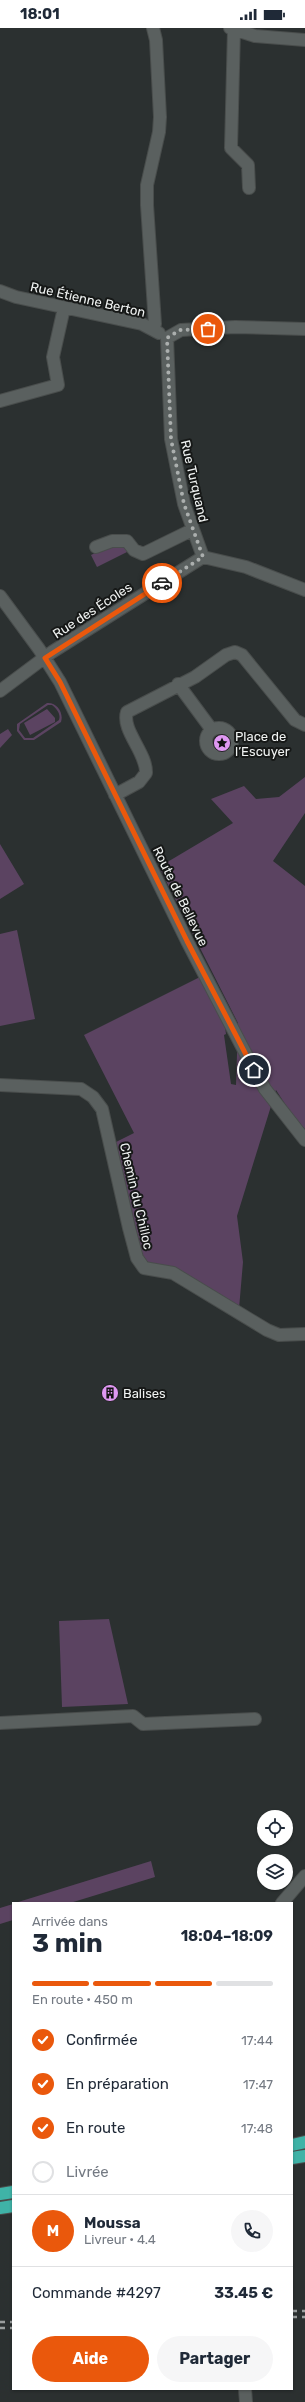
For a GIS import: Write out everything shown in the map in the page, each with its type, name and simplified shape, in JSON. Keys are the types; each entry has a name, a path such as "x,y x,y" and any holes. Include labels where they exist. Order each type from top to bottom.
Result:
{"highway":[{"path":"293,2145 305,2142"},
{"path":"293,2158 305,2156"},
{"path":"0,2194 12,2192"},
{"path":"0,2208 12,2206"}],"street":[{"path":"153,28 156,40 160,117 159,132 147,185 155,324 153,329"},
{"path":"249,188 248,165 231,148 232,29 255,36 305,40"},
{"name":"Rue Étienne Berton","path":"0,291 64,308 142,324 167,338"},
{"path":"0,401 58,386 53,357 64,308"},
{"path":"167,338 180,330 235,327 305,329"},
{"name":"Rue Turquand","path":"167,338 171,439 180,489 192,530 203,557"},
{"path":"96,547 112,541 126,541 134,550 143,554 192,530"},
{"path":"203,557 246,567 305,590"},
{"name":"Rue des Écoles","path":"0,691 45,658 203,557"},
{"name":"Route de Bellevue","path":"0,596 45,658 60,682 115,795 249,1060 265,1089 305,1140"},
{"path":"115,795 139,782 146,773 144,761 126,721 127,712 207,670 226,655 235,652 242,655 295,720 305,725"},
{"path":"178,684 212,730"},
{"name":"Chemin du Chilloc","path":"0,1085 81,1089 94,1097 102,1109 129,1228 137,1258 144,1268 173,1273 267,1330 279,1335 305,1334"},
{"path":"0,1723 133,1716 143,1724 255,1719"},
{"path":"283,1902 305,1876"}],"shaded area":[{"path":"125,545 127,552 97,567 91,555 107,547"},
{"path":"47,703 54,704 61,712 61,722 34,740 24,740 17,731 17,724","holes":["48,705 52,705 58,712 59,720 33,738 25,738 19,730 20,724"]},
{"path":"47,709 55,718 55,722 30,735 24,723"},
{"path":"8,729 12,735 0,748 0,734"},
{"path":"305,777 305,813 273,861 305,886 305,1129 296,1121 276,1090 237,1216 243,1262 239,1309 181,1271 154,1269 139,1252 114,1143 134,1133 84,1035 200,977 225,1027 226,1034 224,1035 231,1084 236,1085 238,1023 159,867 233,823 211,799 244,786 256,799 279,797"},
{"path":"0,844 24,884 0,899"},
{"path":"17,930 35,1019 0,1026 0,934"},
{"path":"109,1619 128,1704 62,1707 59,1621"},
{"path":"151,1861 155,1877 73,1902 18,1902"},
{"path":"12,1904 12,1920 0,1924 0,1908"}],"railway":[{"path":"293,2311 305,2311"},
{"path":"293,2317 305,2317"},
{"path":"0,2322 12,2322"},
{"path":"0,2328 12,2328"}],"way so far":[{"path":"162,583 203,557 195,539 175,468 171,439 167,338 180,330 208,329"}],"place":[{"name":"Place de l’Escuyer","path":"222,743"},
{"name":"Balises","path":"110,1393"}],"route":[{"path":"162,583 52,652 45,658 60,682 187,941 254,1070"}]}
